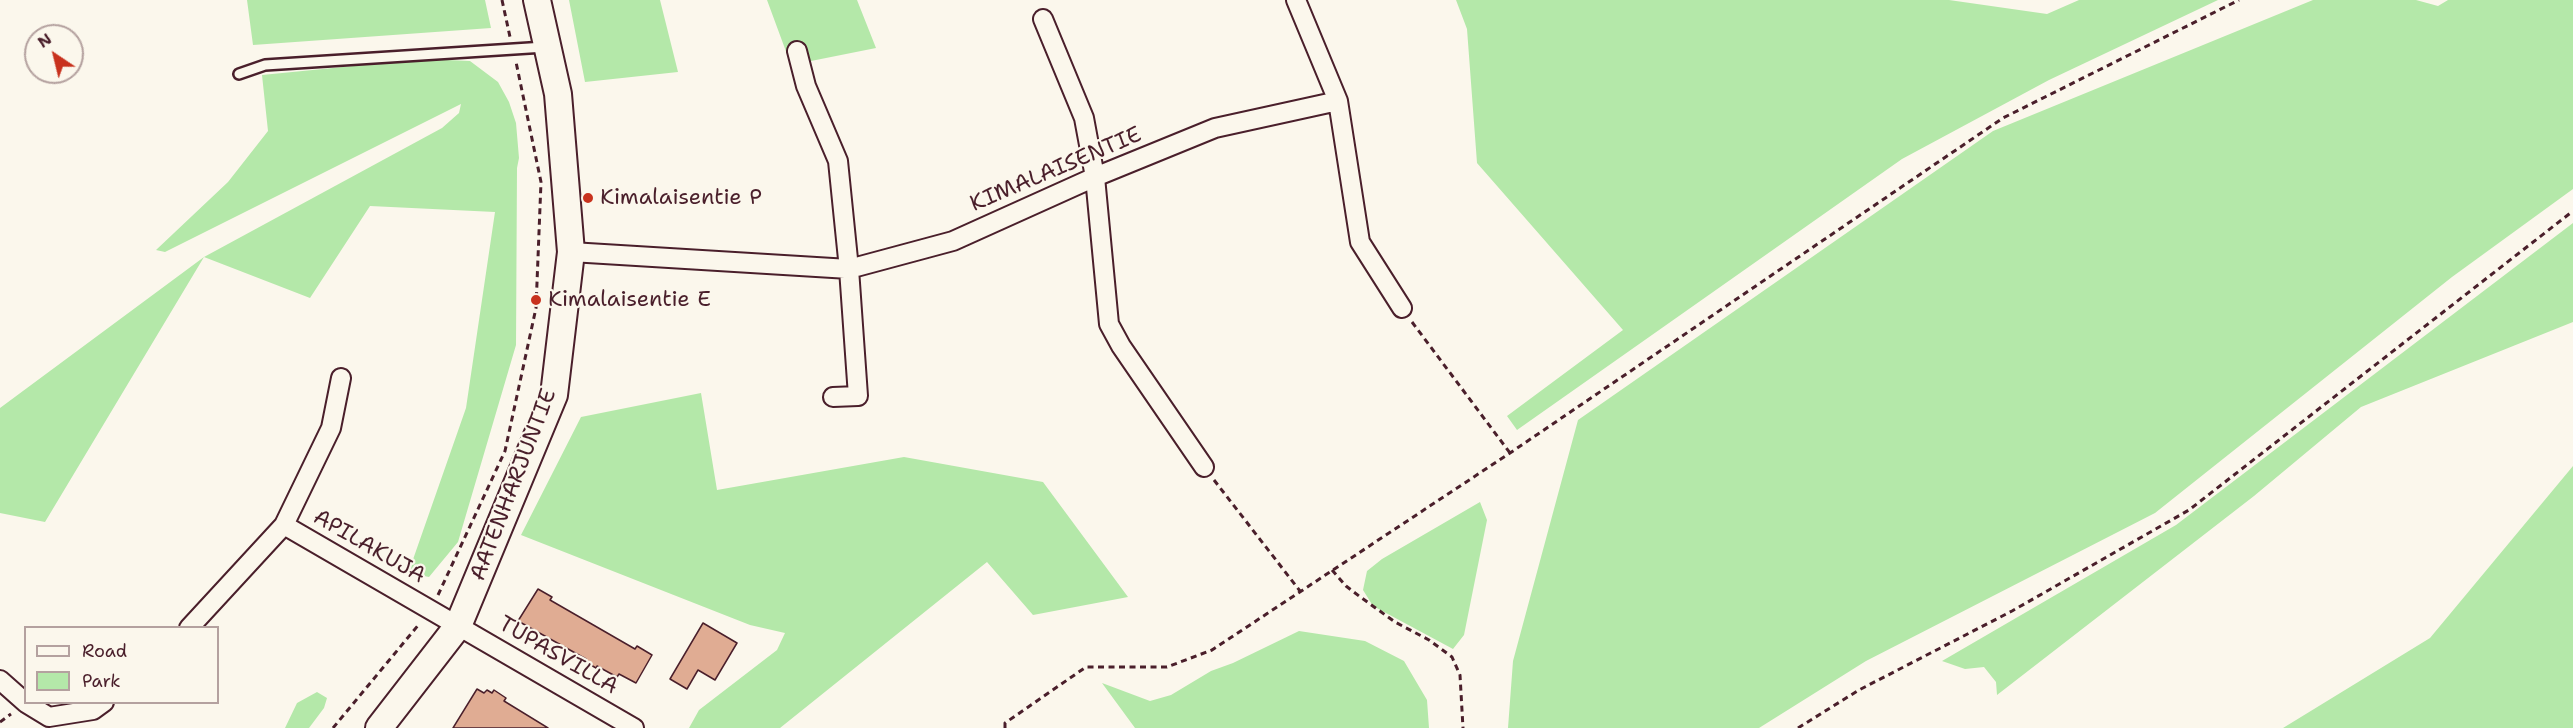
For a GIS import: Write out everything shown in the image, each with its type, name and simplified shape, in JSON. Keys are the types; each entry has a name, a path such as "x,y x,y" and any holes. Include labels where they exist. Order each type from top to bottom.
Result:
{"street":[{"name":"AATENHARJUNTIE","path":"379,728 458,626 554,395 571,252 558,94 537,0"},
{"path":"1296,0 1338,101 1360,242 1402,308"},
{"path":"1042,19 1084,118 1095,177 1109,324 1121,346 1204,467"},
{"path":"797,51 806,86 838,161 849,269 858,396 833,397"},
{"name":"KIMALAISENTIE","path":"571,252 849,269 953,241 1095,177 1215,128 1338,101"},
{"path":"284,525 331,429 341,378"},
{"name":"APILAKUJA","path":"190,626 284,525 458,626"},
{"name":"TUPASVILLA","path":"458,626 634,728"},
{"path":"0,680 24,701"},
{"path":"28,704 49,717 93,710 101,704"}],"lane":[{"path":"239,74 265,65 547,47"}],"path":[{"path":"333,728 431,610 505,451 536,308 541,182 502,0"},
{"path":"1005,728 1005,723 1086,667 1167,667 1212,650 1510,453 2003,118 2240,0"},
{"path":"1798,728 1859,690 2012,611 2188,510 2573,211"},
{"path":"1402,308 1510,453"},
{"path":"1204,467 1300,591"},
{"path":"1332,570 1346,586 1395,622 1429,640 1452,657 1460,675 1463,728"}],"green space":[{"path":"247,0 485,0 491,28 253,45"},
{"path":"569,0 660,0 678,72 585,82"},
{"path":"767,0 857,0 876,48 791,65"},
{"path":"1456,0 1949,0 2047,14 2079,0 2218,0 2049,80 1902,159 1517,430 1507,416 1623,330 1477,163 1467,29"},
{"path":"2313,0 2416,0 2438,6 2448,0 2573,0 2573,189 2452,277 2155,513 1866,661 1759,728 1508,728 1513,661 1578,420 1993,131"},
{"path":"424,59 470,61 498,82 509,102 516,123 519,158 517,168 516,345 458,542 429,577 419,575 410,568 466,408 495,212 370,206 310,298 204,257 442,128 459,113 461,104 165,252 156,250 228,182 268,131 262,75"},
{"path":"2573,223 2573,322 2361,407 2254,496 1997,695 1996,682 1984,667 1965,669 1942,661 2176,525"},
{"path":"204,257 45,522 0,513 0,408"},
{"path":"701,393 717,490 904,457 1043,482 1128,597 1033,615 987,562 780,728 689,728 699,710 777,650 785,633 750,625 521,535 581,417"},
{"path":"2573,466 2573,728 2283,728 2430,638"},
{"path":"1480,502 1487,520 1464,635 1453,649 1373,606 1363,590 1367,571 1382,559"},
{"path":"1299,631 1365,641 1404,661 1427,700 1429,728 1135,728 1102,683 1150,701 1171,695 1211,671 1233,663"},
{"path":"317,692 327,698 324,708 309,728 285,728 297,703"}],"building":[{"path":"538,589 552,597 550,600 635,649 637,646 652,655 636,683 619,674 617,677 597,666 596,668 584,661 586,659 518,621"},
{"path":"703,623 737,643 715,680 698,670 687,689 670,679"},
{"path":"477,689 484,693 487,690 492,693 494,690 506,698 504,701 548,728 453,728"}],"place":[{"name":"Kimalaisentie P","path":"588,198"},
{"name":"Kimalaisentie E","path":"536,300"}]}
